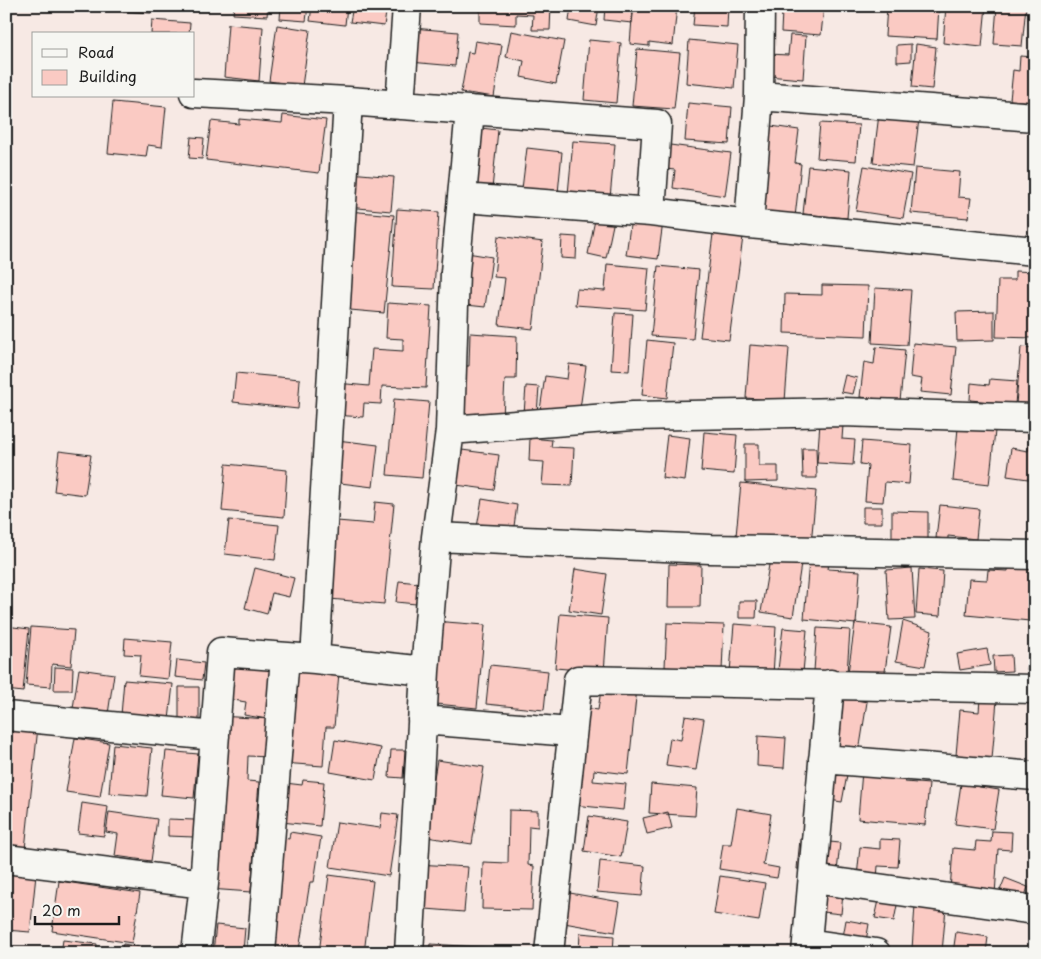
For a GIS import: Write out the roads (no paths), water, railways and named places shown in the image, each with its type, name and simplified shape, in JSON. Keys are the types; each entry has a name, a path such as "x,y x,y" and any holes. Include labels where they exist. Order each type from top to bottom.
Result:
{"street":[{"path":"400,105 407,6"},
{"path":"749,224 758,96 760,6"},
{"path":"195,93 348,101 657,124 652,212"},
{"path":"758,96 1035,117"},
{"path":"315,658 348,101"},
{"path":"409,953 425,671 436,537 450,430 455,272 470,110"},
{"path":"463,198 652,212 749,224 1035,251"},
{"path":"450,430 634,416 842,412 1035,418"},
{"path":"436,537 710,549 1035,555"},
{"path":"196,953 204,884 221,652 315,658 425,671"},
{"path":"261,953 285,657"},
{"path":"550,953 571,732 578,680 1035,689"},
{"path":"830,684 807,948 876,953"},
{"path":"6,716 215,736"},
{"path":"422,720 571,732"},
{"path":"823,758 1035,776"},
{"path":"6,859 204,884"},
{"path":"813,879 1035,910"}]}
